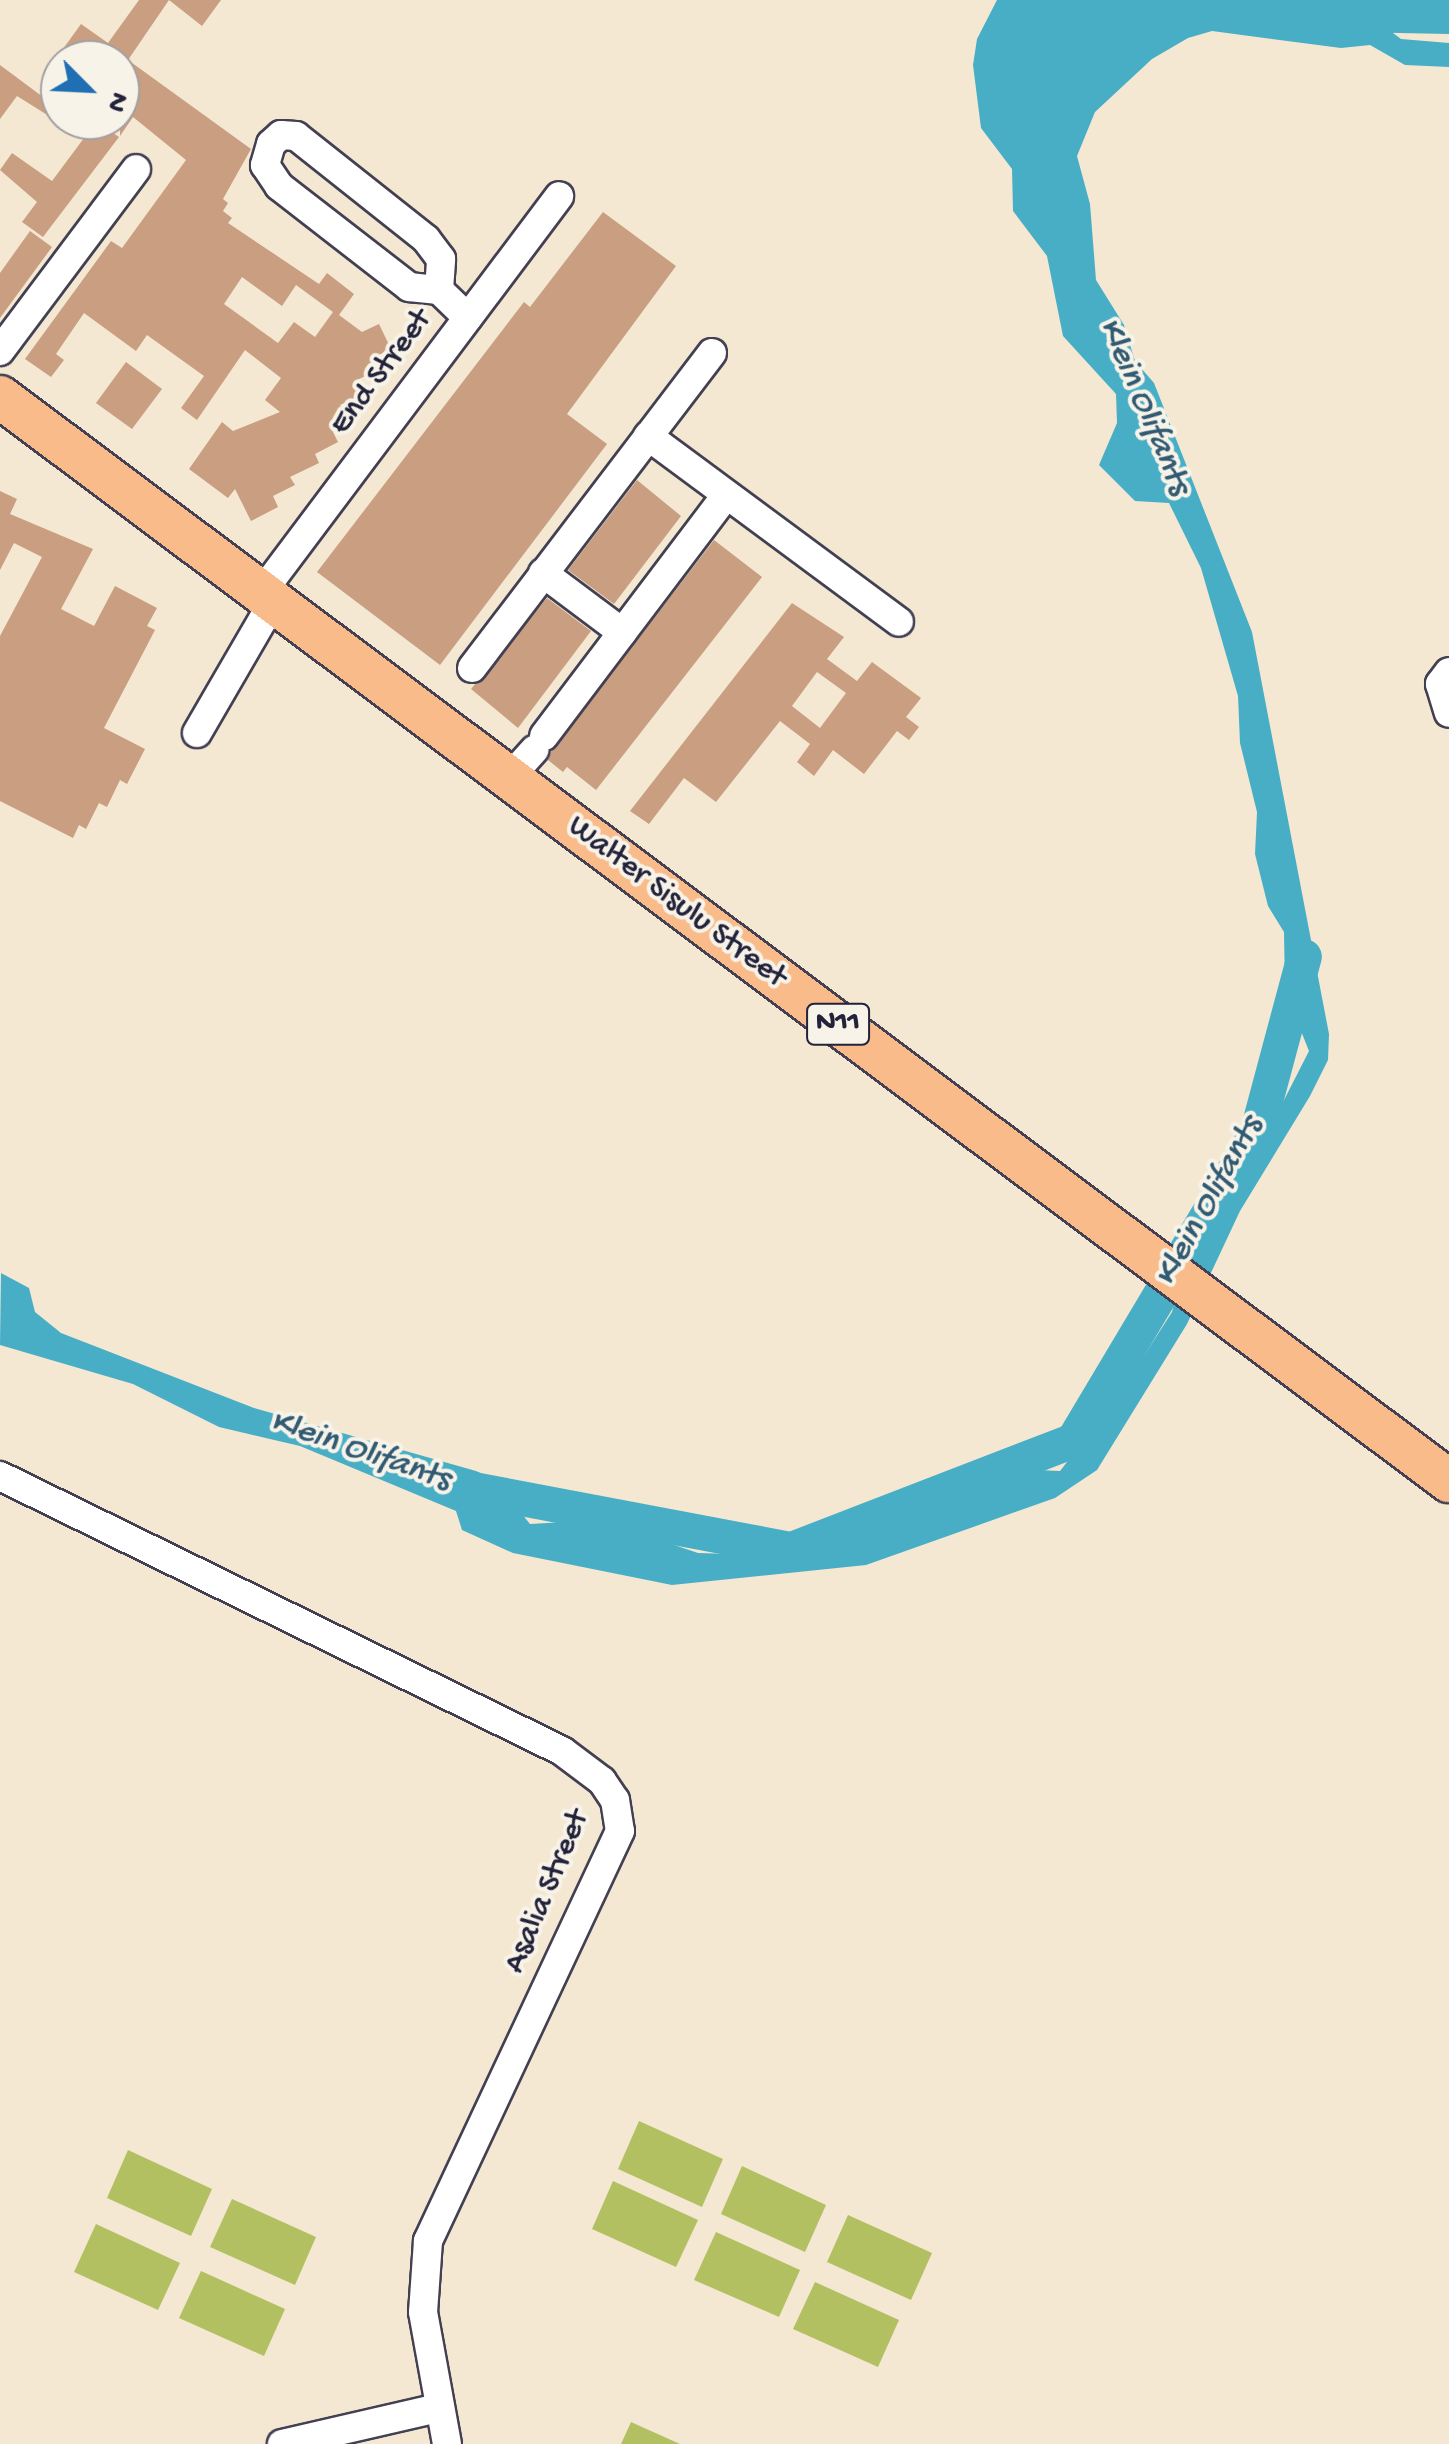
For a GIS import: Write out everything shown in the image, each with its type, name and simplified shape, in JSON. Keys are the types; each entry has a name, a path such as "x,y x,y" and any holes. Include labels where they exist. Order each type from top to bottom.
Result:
{"highway":[{"name":"Walter Sisulu Street","path":"0,396 268,596 529,755 1167,1270 1449,1481"}],"street":[{"path":"439,290 442,258 426,239 296,136 281,135 271,144 264,164 280,186 409,287 439,290 468,318"},
{"path":"0,351 136,169"},
{"name":"End Street","path":"197,733 268,596 559,196"},
{"path":"472,668 712,353"},
{"path":"648,436 898,622"},
{"path":"529,755 726,495"},
{"path":"542,573 622,632"},
{"path":"1449,672 1440,684 1449,714"},
{"name":"Asalia Street","path":"0,1476 562,1751 602,1781 615,1800 620,1831 428,2241 420,2274 438,2408 447,2444"},
{"path":"282,2444 438,2408"}],"green space":[{"path":"639,2121 723,2159 702,2207 618,2169"},
{"path":"128,2150 212,2189 191,2236 107,2198"},
{"path":"742,2166 826,2205 805,2252 721,2214"},
{"path":"613,2181 698,2220 676,2267 592,2229"},
{"path":"232,2199 316,2237 295,2285 210,2247"},
{"path":"848,2215 932,2253 911,2300 827,2262"},
{"path":"96,2224 180,2263 158,2310 74,2272"},
{"path":"716,2232 800,2270 779,2317 694,2280"},
{"path":"201,2271 285,2309 264,2356 179,2318"},
{"path":"815,2282 899,2320 878,2367 793,2329"},
{"path":"631,2422 680,2444 621,2444"}],"water":[{"path":"997,0 1417,0 1396,12 1393,33 1401,39 1449,43 1449,67 1405,65 1370,45 1341,48 1212,31 1188,38 1152,59 1095,112 1077,156 1090,204 1096,280 1124,325 1135,361 1154,383 1252,632 1329,1034 1328,1060 1310,1096 1240,1211 1187,1324 1097,1470 1055,1498 866,1565 672,1585 513,1553 462,1530 456,1511 300,1446 219,1427 133,1384 0,1345 1,1273 29,1288 35,1312 61,1333 254,1408 476,1471 494,1479 530,1524 600,1520 698,1553 731,1554 775,1537 845,1540 1037,1470 1060,1471 1117,1398 1172,1312 1183,1270 1261,1145 1309,1051 1285,991 1284,932 1268,906 1255,854 1257,812 1240,743 1238,696 1201,568 1169,503 1135,501 1099,465 1117,423 1116,394 1063,336 1047,256 1013,211 1012,169 981,128 973,65 977,39"}],"building":[{"path":"139,0 169,0 140,42 110,40"},
{"path":"169,0 221,0 202,26"},
{"path":"81,24 104,40 69,40"},
{"path":"0,65 40,95 40,110 17,96 0,119"},
{"path":"140,69 251,149 223,199 228,203 223,211 232,218 228,223 319,284 327,273 354,294 339,315 362,332 379,324 391,349 370,359 376,371 357,380 364,394 340,405 348,420 331,428 338,442 315,454 319,463 290,477 295,485 273,496 278,507 251,521 235,489 228,498 189,469 222,422 233,431 280,412 265,400 281,378 245,350 197,420 181,408 204,376 147,335 136,351 84,313 56,354 64,360 51,377 25,359 111,241 122,248 186,160 140,123","holes":["242,277 282,306 296,285 333,312 315,337 294,322 278,343 224,304"]},
{"path":"83,140 117,140 43,237 22,222 37,202 0,170 12,153 52,181"},
{"path":"603,212 676,266 567,414 607,444 440,665 317,572 524,302 530,307"},
{"path":"30,231 52,247 0,318 0,273"},
{"path":"126,362 162,389 132,429 96,403"},
{"path":"637,480 681,516 614,604 568,570"},
{"path":"0,491 17,499 10,514 93,549 61,609 94,626 115,586 157,608 147,626 155,630 104,728 145,749 127,784 120,780 107,807 99,803 86,829 79,825 73,838 0,801 0,636 42,557 14,543 0,570"},
{"path":"714,540 762,577 596,790 567,767 563,772 548,760 551,752"},
{"path":"547,598 591,631 518,728 471,689"},
{"path":"792,603 844,637 827,659 857,681 872,662 921,698 906,717 919,727 909,740 897,731 864,774 833,750 814,776 797,762 810,744 780,721 716,802 684,778 649,824 630,811","holes":["817,672 846,693 820,728 792,706"]}],"waterway":[{"name":"Klein Olifants","path":"1349,14 1449,16"},
{"name":"Klein Olifants","path":"457,1486 791,1549 1073,1440 1257,1131 1304,956"}]}
